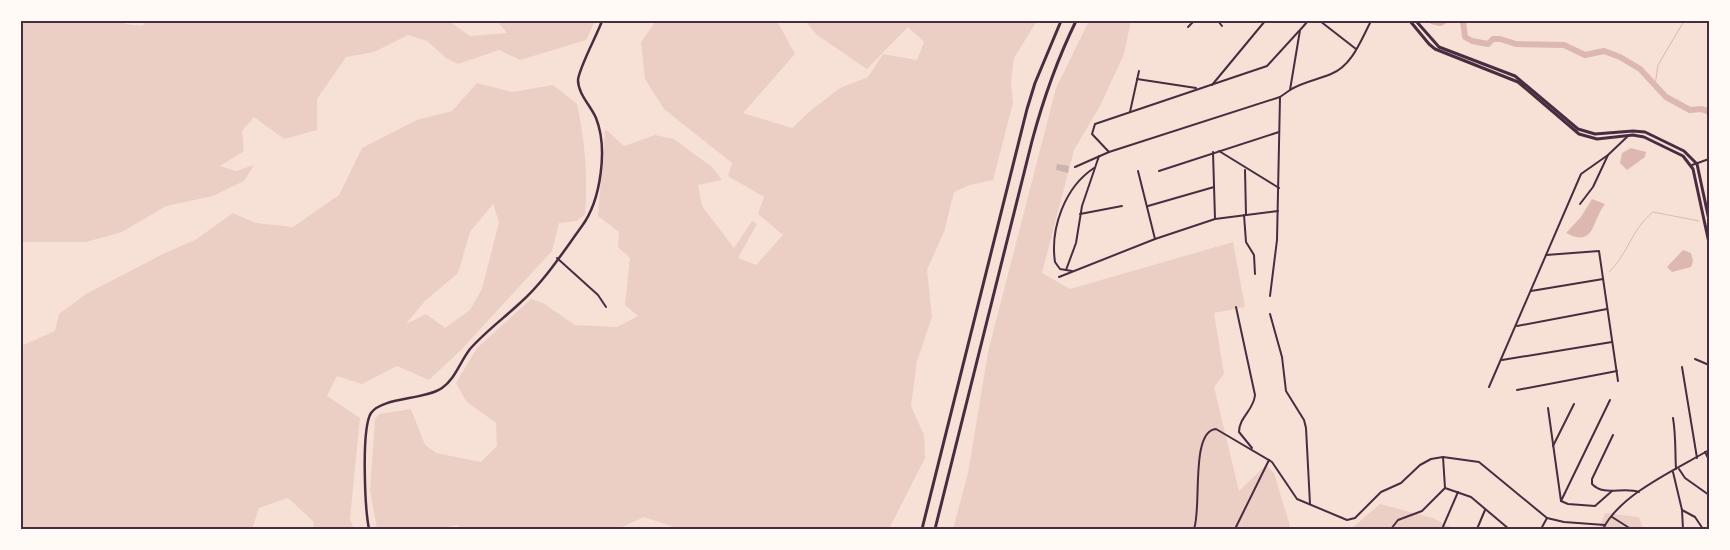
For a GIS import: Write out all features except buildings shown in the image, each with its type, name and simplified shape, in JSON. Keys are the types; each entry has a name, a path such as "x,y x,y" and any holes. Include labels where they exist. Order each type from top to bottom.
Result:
{"main road":[{"path":"922,529 1025,117 1035,83 1061,21"},
{"path":"935,529 1034,132 1059,57 1076,21"},
{"path":"1410,21 1435,49 1518,82 1579,134 1597,139 1628,136 1644,137 1683,156 1692,166 1709,243"},
{"path":"1416,21 1439,46 1515,76 1578,129 1595,134 1633,131 1646,132 1684,151 1697,164 1709,220"}],"street":[{"path":"369,529 365,471 366,431 372,412 383,405 434,393 445,386 469,351 524,299 586,221 598,193 601,152 600,133 596,119 582,93 578,80 602,21"},
{"path":"1188,27 1194,21"},
{"path":"1218,21 1222,26"},
{"path":"1212,85 1265,21"},
{"path":"1109,152 1092,134 1092,127 1100,121 1271,64 1308,21"},
{"path":"1320,21 1356,49"},
{"path":"1075,168 1109,152 1280,97 1300,84 1337,72 1356,49 1371,21"},
{"path":"1290,90 1300,30"},
{"path":"1130,112 1139,71"},
{"path":"1137,80 1198,89"},
{"path":"1270,296 1278,211 1280,97"},
{"path":"1160,171 1219,150 1279,132"},
{"path":"1489,387 1517,326 1581,174 1608,156 1628,136"},
{"path":"1219,150 1245,169 1278,188"},
{"path":"1213,152 1216,219"},
{"path":"1066,271 1076,243 1080,214 1099,156"},
{"path":"1580,204 1593,187 1608,156"},
{"path":"1692,166 1709,159"},
{"path":"1072,271 1060,269 1055,262 1057,225 1074,186 1094,168"},
{"path":"1245,169 1247,246 1254,255 1255,274"},
{"path":"1138,170 1155,239"},
{"path":"1148,206 1214,186"},
{"path":"1080,214 1122,206"},
{"path":"1059,277 1155,239 1216,219 1278,211"},
{"path":"1546,255 1598,250 1618,381"},
{"path":"557,258 598,295 606,307"},
{"path":"1531,291 1603,279"},
{"path":"1236,307 1255,394 1255,401 1244,416 1239,432 1254,450"},
{"path":"1517,326 1607,309"},
{"path":"1270,314 1282,357 1286,390 1304,420 1306,428 1310,504"},
{"path":"1502,360 1612,342"},
{"path":"1695,359 1709,365"},
{"path":"1682,367 1697,458"},
{"path":"1517,390 1617,371"},
{"path":"1561,501 1610,400"},
{"path":"1553,446 1574,404"},
{"path":"1548,408 1561,501"},
{"path":"1673,418 1677,469 1685,478 1709,495"},
{"path":"1194,529 1199,514 1200,452 1204,438 1212,429 1216,429 1269,460 1276,467 1294,495 1310,504 1351,520 1381,492 1401,483 1420,465 1431,459 1443,457 1479,462 1546,518 1564,522 1606,525"},
{"path":"1613,435 1592,479 1592,484 1596,488 1612,490 1626,488 1639,492"},
{"path":"1603,529 1612,517 1639,492 1709,450"},
{"path":"1705,452 1709,460"},
{"path":"1391,529 1398,520 1422,511 1445,488 1443,457"},
{"path":"1236,529 1269,460"},
{"path":"1673,472 1682,510 1684,529"},
{"path":"1445,488 1471,497 1509,529"},
{"path":"1561,501 1568,504 1596,506 1612,490"},
{"path":"1442,529 1458,492"},
{"path":"1477,529 1485,510"},
{"path":"1682,510 1695,517 1703,529"},
{"path":"1612,517 1631,529"},
{"path":"1541,529 1546,518"}],"shaded area":[{"path":"21,21 125,21 125,24 143,26 144,21 449,21 470,36 507,33 497,21 595,21 586,40 520,60 499,50 458,64 446,58 427,41 408,35 374,52 346,57 317,99 317,130 284,139 254,117 242,131 244,151 220,166 236,171 254,165 244,181 213,196 166,206 122,232 86,242 21,242"},
{"path":"656,21 777,21 795,54 743,113 792,128 840,88 868,77 883,54 917,60 924,42 908,27 867,69 817,35 805,21 1037,21 1014,58 1011,82 1013,103 993,180 970,185 954,192 944,232 927,270 932,317 917,361 911,406 924,435 925,458 889,529 670,529 671,526 644,517 618,529 461,529 458,525 438,529 377,529 370,491 375,419 379,414 411,409 425,445 436,453 481,462 497,446 496,423 466,401 456,383 477,348 531,299 543,303 575,325 617,327 638,316 625,305 630,258 618,247 619,232 598,216 605,129 624,146 655,135 674,139 712,167 722,180 698,185 702,206 734,248 752,221 757,224 738,258 756,265 783,235 758,214 764,197 728,176 732,163 664,109 645,79 641,42"},
{"path":"1089,21 1131,21 1124,54 1100,106 1074,150 1042,273 1070,289 1233,242 1245,307 1214,313 1224,374 1214,387 1239,491 1266,465 1274,473 1291,529 953,529 968,473 988,352 1056,88"},
{"path":"477,83 512,92 553,85 577,104 585,159 585,214 577,221 559,223 552,251 461,350 429,380 397,366 362,384 337,376 327,396 360,418 350,519 354,529 314,529 313,521 288,498 259,508 252,529 21,529 21,346 55,331 59,314 86,294 163,254 195,240 233,213 256,223 293,227 339,195 362,148 417,120 452,111","holes":["493,204 499,222 482,289 470,310 445,328 426,314 406,324 425,301 458,273 470,232"]},
{"path":"1631,148 1646,152 1645,157 1627,170 1620,163 1622,153"},
{"path":"1592,199 1605,204 1591,231 1582,237 1575,237 1566,233 1581,217"},
{"path":"1683,250 1691,253 1693,261 1691,267 1672,272 1667,267"},
{"path":"1380,504 1433,518 1454,529 1351,529"},
{"path":"1605,513 1639,517 1643,529 1599,529"}],"waterway":[{"path":"1432,21 1440,23 1444,21"},
{"path":"1463,21 1465,37 1472,41 1488,44 1493,39 1500,39 1516,44 1564,45 1585,55 1604,51 1620,57 1640,69 1666,97 1690,110 1702,109 1709,112"},
{"path":"1655,85 1658,65 1684,21"},
{"path":"1609,272 1616,265 1639,227 1653,212 1699,221"}]}
